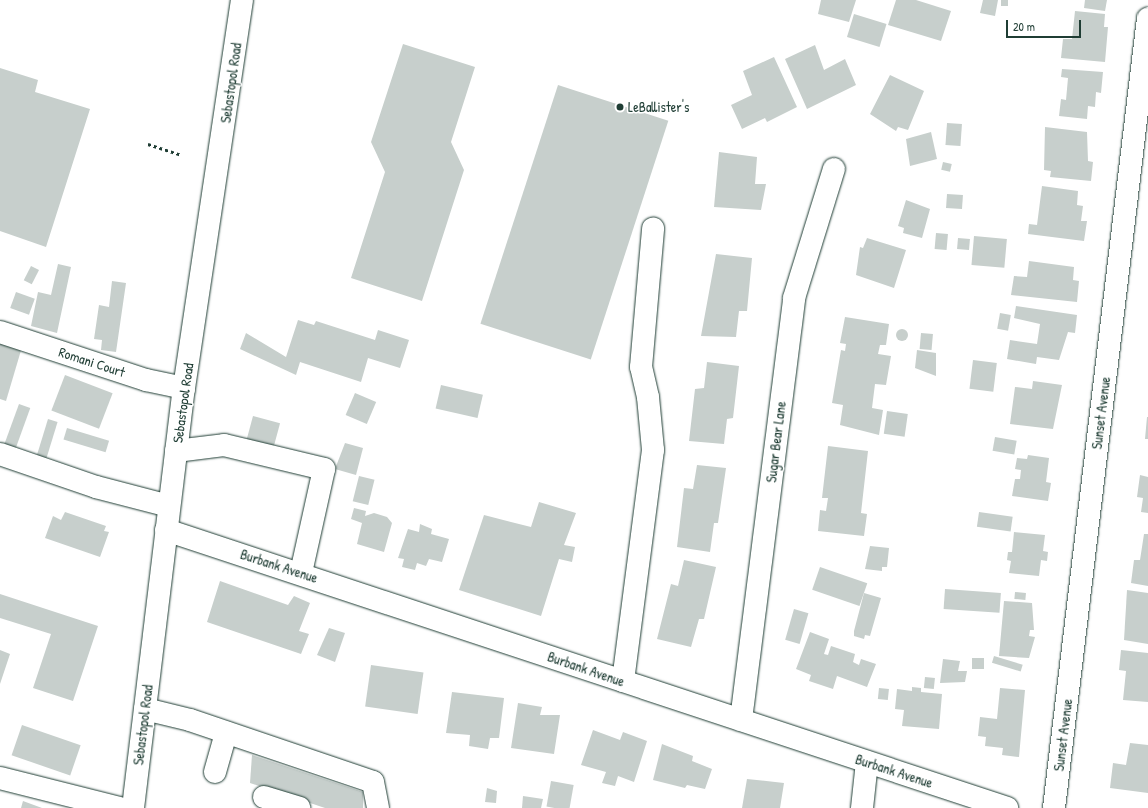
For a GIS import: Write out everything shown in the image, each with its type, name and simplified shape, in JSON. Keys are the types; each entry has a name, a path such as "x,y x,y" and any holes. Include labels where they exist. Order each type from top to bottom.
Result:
{"street":[{"name":"Sebastopol Road","path":"134,808 184,388 242,0"},
{"name":"Sunset Avenue","path":"1054,808 1148,19"},
{"name":"Sugar Bear Lane","path":"741,720 794,298 834,169"},
{"path":"623,681 654,450 648,397 641,367 653,229"},
{"name":"Romani Court","path":"0,332 146,380 184,388"},
{"path":"176,450 224,445 324,469 301,573"},
{"path":"0,454 96,487 169,506"},
{"name":"Burbank Avenue","path":"166,530 301,573 1007,808"},
{"path":"145,709 226,733 372,782 378,808"},
{"path":"215,772 226,733"},
{"path":"862,808 867,762"},
{"path":"0,778 119,808"},
{"path":"264,797 299,808"}],"path":[{"path":"148,144 181,155"}],"building":[{"path":"821,0 856,0 849,22 818,14"},
{"path":"896,0 916,0 951,11 941,41 888,25"},
{"path":"983,0 998,0 995,16 980,13"},
{"path":"1001,0 1008,0 1008,6 1001,6"},
{"path":"1085,0 1107,0 1105,11 1084,8"},
{"path":"1075,11 1105,14 1104,27 1108,27 1105,62 1061,58 1063,39 1072,39"},
{"path":"854,14 887,24 879,47 847,37"},
{"path":"403,44 475,67 451,142 464,170 422,301 351,278 385,172 371,142"},
{"path":"815,45 824,70 845,59 856,85 807,109 785,59"},
{"path":"774,57 797,107 767,122 765,118 742,129 731,105 752,95 743,71"},
{"path":"0,68 38,80 35,92 90,109 46,247 0,231"},
{"path":"1062,69 1103,72 1101,93 1096,92 1095,107 1088,106 1087,119 1059,116 1061,99 1066,100 1068,78 1061,77"},
{"path":"890,75 924,91 908,130 898,127 896,131 870,114"},
{"path":"558,85 668,121 591,360 480,324"},
{"path":"947,123 962,124 960,146 945,145"},
{"path":"1045,127 1087,132 1088,161 1093,162 1091,181 1050,177 1051,171 1044,170"},
{"path":"931,132 937,159 910,166 906,139"},
{"path":"719,152 757,157 755,184 766,184 761,210 714,207"},
{"path":"943,162 952,164 950,172 941,170"},
{"path":"1042,186 1078,191 1077,205 1083,206 1081,221 1087,221 1084,241 1028,234 1029,224 1037,225"},
{"path":"947,194 963,195 962,209 946,208"},
{"path":"906,200 930,209 922,238 903,233 904,228 898,226"},
{"path":"936,233 948,234 947,250 935,249"},
{"path":"974,236 1007,239 1004,268 971,265"},
{"path":"867,238 906,250 894,288 856,275 860,247 863,248"},
{"path":"958,238 970,239 969,250 957,249"},
{"path":"716,254 752,258 747,311 739,311 736,337 701,336"},
{"path":"1029,261 1074,267 1073,280 1079,281 1077,302 1011,295 1014,276 1027,277"},
{"path":"58,264 71,267 57,333 31,326 38,292 51,295"},
{"path":"31,266 39,270 32,284 24,280"},
{"path":"112,281 126,283 116,352 101,350 102,340 94,339 99,305 109,307"},
{"path":"16,292 35,299 29,315 10,308"},
{"path":"1016,306 1077,315 1075,333 1068,332 1059,360 1037,357 1036,364 1007,359 1010,340 1037,344 1040,324 1014,318"},
{"path":"1000,313 1011,315 1008,331 997,329"},
{"path":"845,317 889,324 886,345 880,345 878,354 891,356 886,385 875,384 872,408 883,410 879,435 840,425 843,405 832,403 841,350 845,351 846,344 840,343"},
{"path":"298,320 314,325 316,321 375,340 378,330 409,340 400,368 368,358 361,382 300,362 296,375 240,349 246,333 286,357"},
{"path":"900,329 904,329 908,335 904,341 900,341 896,337 896,333"},
{"path":"921,333 933,334 932,350 920,349"},
{"path":"0,341 22,347 6,401 0,399"},
{"path":"917,350 936,353 936,376 915,368"},
{"path":"973,360 997,363 993,392 969,389"},
{"path":"707,362 739,366 733,418 727,419 724,444 689,441 695,389 704,388"},
{"path":"65,375 113,393 99,429 51,410"},
{"path":"1033,381 1062,385 1053,429 1010,424 1015,387 1032,389"},
{"path":"441,385 483,395 477,418 436,408"},
{"path":"355,393 376,402 367,424 346,415"},
{"path":"19,404 30,408 15,450 4,446"},
{"path":"887,411 908,414 905,437 884,434"},
{"path":"253,416 280,423 273,448 246,441"},
{"path":"1147,417 1148,439 1145,439"},
{"path":"48,419 58,422 45,464 35,461"},
{"path":"67,428 109,441 106,452 63,439"},
{"path":"995,437 1017,441 1014,455 993,451"},
{"path":"345,443 363,448 356,475 335,469"},
{"path":"828,446 868,451 861,513 867,514 864,536 818,531 820,510 826,511 828,498 822,498"},
{"path":"1028,455 1049,458 1046,482 1051,483 1048,501 1012,496 1015,479 1020,479 1021,470 1015,469 1017,458 1027,459"},
{"path":"697,465 726,468 718,523 714,523 710,552 677,547 684,488 693,489"},
{"path":"1140,475 1148,477 1148,513 1141,512 1143,498 1137,497"},
{"path":"359,476 375,480 368,505 353,501"},
{"path":"539,502 576,513 564,545 575,547 572,562 559,559 541,616 459,590 484,515 531,527"},
{"path":"354,508 366,511 365,516 374,513 387,517 392,523 384,552 357,544 362,523 351,519"},
{"path":"65,512 106,526 104,531 109,532 100,557 45,538 53,516 61,520"},
{"path":"979,512 1013,517 1011,532 977,527"},
{"path":"420,524 432,529 431,534 449,539 442,562 429,559 426,566 417,563 415,570 402,567 404,559 398,558 408,529 419,532"},
{"path":"1014,532 1045,535 1043,551 1048,552 1047,561 1041,560 1039,576 1009,573 1011,561 1007,560 1008,552 1012,552"},
{"path":"1144,534 1148,534 1148,586 1131,583 1134,560 1140,560"},
{"path":"870,546 889,548 887,567 882,567 882,571 865,569"},
{"path":"684,560 716,567 704,619 699,619 691,647 657,639 671,584 678,586"},
{"path":"820,567 867,583 859,606 812,590"},
{"path":"220,581 288,605 294,596 310,603 299,631 309,634 301,654 207,622"},
{"path":"945,589 1001,593 999,613 944,609"},
{"path":"1127,590 1148,593 1148,644 1124,640"},
{"path":"1015,592 1026,593 1025,600 1014,599"},
{"path":"864,593 881,598 870,636 865,635 864,639 854,636 854,631"},
{"path":"0,594 98,626 73,701 33,688 51,634 0,618"},
{"path":"1004,601 1032,603 1034,630 1030,630 1029,636 1035,637 1029,658 999,656"},
{"path":"794,609 808,613 800,644 785,640"},
{"path":"329,628 345,633 335,662 317,655"},
{"path":"810,632 829,639 824,654 828,655 831,646 855,654 853,662 859,665 861,659 876,664 867,687 837,676 833,689 809,681 811,675 796,669"},
{"path":"0,650 10,654 0,684"},
{"path":"1121,650 1148,653 1148,702 1123,700 1126,671 1119,670"},
{"path":"994,656 1023,665 1021,671 992,663"},
{"path":"972,658 984,658 984,669 972,669"},
{"path":"943,659 960,661 958,671 967,671 965,682 940,683"},
{"path":"371,665 423,672 418,714 365,707"},
{"path":"925,677 935,678 934,689 924,688"},
{"path":"912,687 921,688 921,692 942,694 939,729 902,726 904,710 895,709 897,689 912,691"},
{"path":"879,688 889,689 888,700 878,699"},
{"path":"1000,688 1025,690 1019,757 1002,755 1003,748 985,746 986,737 978,736 980,717 997,719"},
{"path":"452,692 504,698 499,738 490,738 488,749 469,746 470,735 446,733"},
{"path":"518,703 542,707 540,715 560,715 554,754 511,748"},
{"path":"22,725 81,745 70,775 12,755"},
{"path":"593,730 620,740 623,732 647,741 634,782 618,776 615,786 602,783 606,772 581,765"},
{"path":"1130,743 1148,745 1148,793 1110,788 1113,763 1126,765"},
{"path":"662,744 693,756 692,761 712,769 705,789 687,785 685,788 653,780"},
{"path":"252,755 363,792 363,808 325,808 250,783"},
{"path":"747,779 784,783 780,808 742,808"},
{"path":"551,781 574,785 570,808 546,807"},
{"path":"487,788 497,791 496,803 485,802"},
{"path":"523,796 543,799 541,808 522,808"},
{"path":"23,801 42,808 21,808"}],"place":[{"name":"LeBallister's","path":"620,107"}]}
